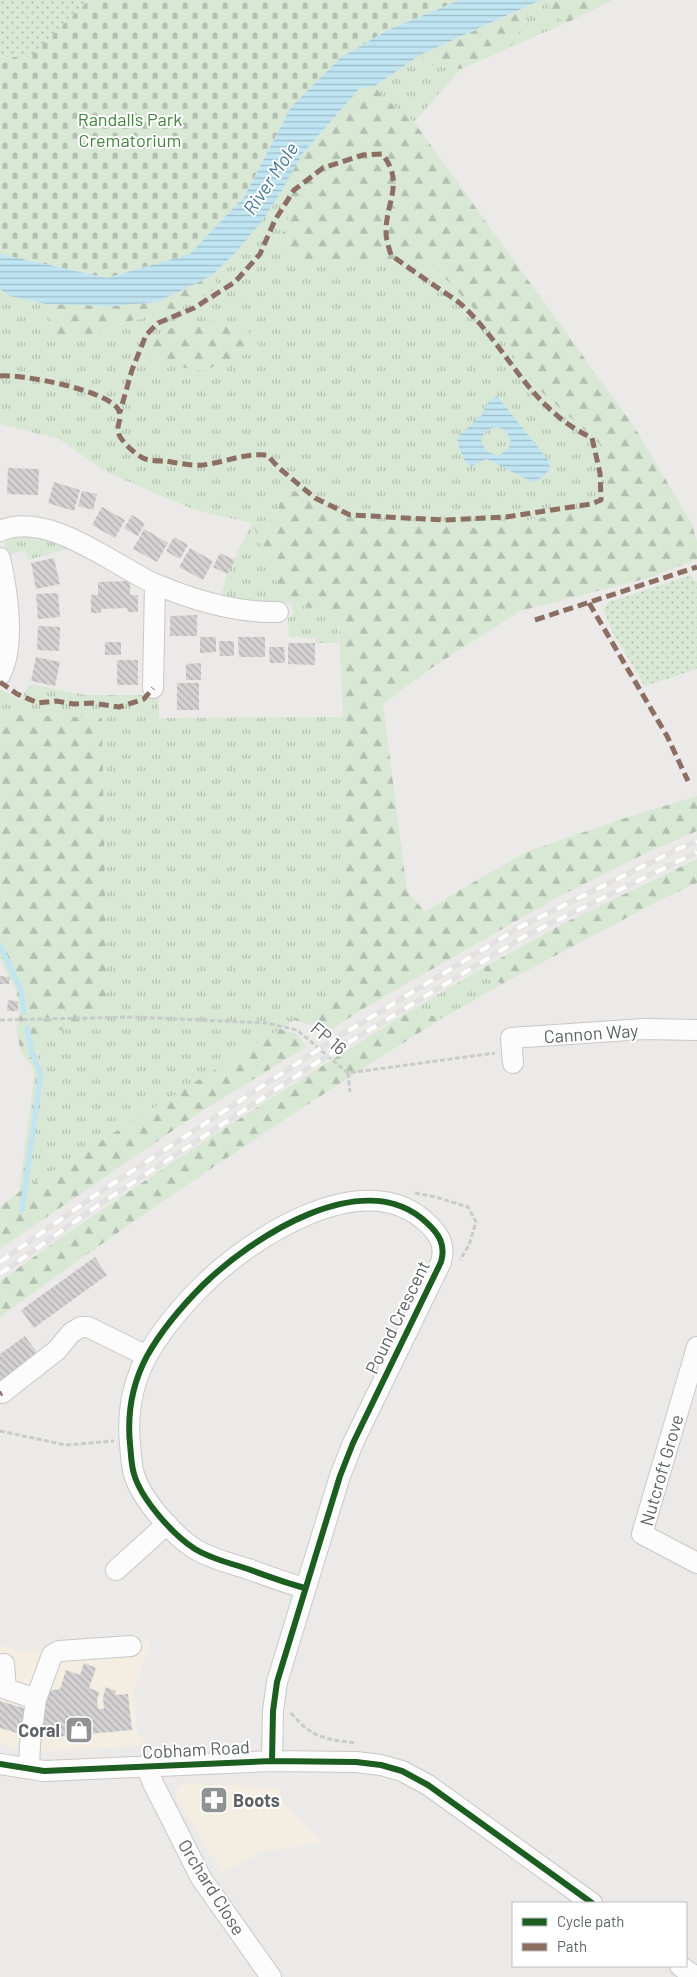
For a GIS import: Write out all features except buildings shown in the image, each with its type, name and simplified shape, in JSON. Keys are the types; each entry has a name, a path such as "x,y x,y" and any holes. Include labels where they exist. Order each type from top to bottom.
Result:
{"street":[{"path":"0,531 9,527 34,527 55,532 155,584 201,601 254,612 278,612"},
{"path":"0,558 8,592 9,629 2,671"},
{"path":"153,688 155,584"},
{"name":"Cannon Way","path":"513,1057 511,1038 644,1029 697,1030"},
{"name":"Pound Crescent","path":"272,1761 274,1696 340,1476 352,1443 441,1262 444,1252 442,1242 434,1230 414,1212 384,1202 362,1201 338,1204 317,1210 272,1232 217,1273 188,1302 147,1356 137,1379 130,1404 128,1422 134,1475 143,1493 167,1524 195,1549 213,1558 305,1588"},
{"path":"2,1393 57,1350 71,1333 81,1327 88,1327 147,1356"},
{"name":"Nutcroft Grove","path":"697,1346 642,1534 697,1563"},
{"path":"116,1570 167,1524"},
{"path":"28,1769 36,1699 52,1655 59,1651 131,1646"},
{"path":"4,1664 6,1689 36,1699"},
{"name":"Cobham Road","path":"0,1764 44,1771 272,1761 356,1762 381,1765 402,1771 428,1785 591,1902"},
{"name":"Orchard Close","path":"147,1767 152,1781 201,1878 271,1977"},
{"path":"681,1967 696,1977"}],"path":[{"path":"348,1073 350,1092"},
{"path":"410,1193 436,1197 468,1208 476,1222 469,1246 458,1262"},
{"path":"0,1431 66,1445 129,1438"},
{"path":"290,1712 312,1734 330,1740 360,1743"}],"shaded area":[{"path":"151,1641 134,1690 137,1730 145,1745 30,1753 0,1742 0,1645 23,1651"},
{"path":"182,1783 278,1788 282,1801 321,1843 262,1852 222,1873 177,1800 175,1791"}],"green space":[{"name":"Randalls Park Crematorium","path":"0,0 460,0 388,30 340,58 291,107 244,197 190,254 107,278 0,254"},
{"path":"0,0 89,0 29,57 2,57 0,55"},
{"path":"541,0 549,0 550,12 566,23 511,47 525,21 516,12"},
{"path":"549,0 613,0 566,23 550,12"},
{"path":"516,12 525,20 511,47 461,69 432,65 420,55"},
{"path":"420,55 432,65 461,69 414,122 381,95 375,86"},
{"path":"375,86 381,95 414,122 635,428 691,522 697,541 697,559 652,577 520,611 430,669 383,704 407,891 425,912 526,852 697,796 697,831 644,854 560,896 359,1011 327,1033 316,1026 294,1020 343,990 343,717 338,613 286,603 252,523 279,520 279,499 291,489 339,517 397,525 482,528 600,508 608,495 600,444 534,385 506,343 429,261 299,264 277,247 296,200 278,197 303,153 360,88"},
{"path":"278,197 296,199 277,247 429,261 506,343 534,385 600,444 608,495 600,508 482,528 397,525 339,517 291,489 279,520 252,523 195,510 108,473 59,439 0,424 0,289 10,296 46,304 56,336 85,341 109,327 148,317 219,287 211,276 247,238"},
{"path":"211,276 219,287 182,307 109,327 85,341 56,336 46,304 113,306 157,302"},
{"path":"213,321 245,327 261,348 203,371 147,361 154,337 183,322"},
{"path":"252,523 286,603 255,602 221,597 227,574"},
{"path":"32,533 88,554 87,559 68,549 28,560 25,550 6,556 4,545 8,537"},
{"path":"691,575 695,582 697,581 697,669 645,686 613,633 603,609 609,602"},
{"path":"292,604 338,612 338,643 315,643 315,638 289,637 288,618 293,616"},
{"path":"29,684 86,695 144,695 145,690 158,691 159,718 343,717 343,990 19,1192 34,1079 33,1067 46,1033 83,1025 85,1014 107,1007 102,718 0,714 0,689 21,700"},
{"path":"0,714 102,718 107,1008 85,1014 83,1025 46,1033 33,1067 21,1053 16,1028 20,1015 16,990 0,959"},
{"path":"697,859 697,883 662,899 502,984 487,977 483,968 562,924"},
{"path":"483,968 487,977 502,984 441,1019 413,1009"},
{"path":"413,1009 441,1019 218,1164 0,1317 0,1281 101,1210 204,1142"},
{"path":"280,1029 297,1034 306,1047 197,1114 0,1249 0,1207 19,1192"}],"water":[{"name":"River Mole","path":"460,0 541,0 420,55 375,86 360,88 303,153 262,221 234,254 211,276 157,302 113,306 46,304 10,296 0,289 0,254 107,278 190,254 244,197 291,107 340,58 388,30"},
{"path":"497,396 548,460 550,468 540,478 532,482 487,459 472,466 465,461 459,446 459,436 477,417 481,416 489,401","holes":["498,427 507,432 511,442 508,449 498,456 486,451 481,441 486,431"]}],"waterway":[{"path":"0,945 21,990 24,1012"},
{"path":"22,1210 41,1074 32,1053 27,1028"}],"railway":[{"path":"0,1262 94,1196 330,1042 520,927 697,841"},
{"path":"0,1274 100,1204 338,1049 525,936 697,852"}],"marked path":[{"path":"0,376 26,378 63,385 98,396 110,402 119,412 118,431 121,438 132,450 145,459 199,465 251,455 267,455 279,468 315,498 350,515 445,520 506,517 591,504 601,500 600,473 592,438 570,426 536,395 494,341 460,303 391,255 386,232 393,183 389,164 382,154 363,155 323,168 294,190 275,220 260,254 235,282 194,308 158,323 146,335 132,370 120,412"},
{"path":"535,620 697,567"},
{"path":"589,603 667,736 688,781"},
{"path":"0,682 17,694 38,703 56,701 119,707 144,699 153,688"}],"cycle path":[{"path":"272,1761 273,1711 277,1682 340,1476 353,1443 441,1262 443,1250 435,1231 427,1223 401,1207 372,1201 341,1204 309,1214 278,1229 249,1247 203,1285 172,1319 147,1356 134,1388 129,1421 132,1466 143,1494 159,1516 186,1543 208,1556 305,1588"},
{"path":"0,1764 44,1771 272,1761 356,1762 381,1765 402,1771 428,1785 591,1902"}],"place":[{"name":"Coral","path":"79,1730"},
{"name":"Boots","path":"214,1800"}]}
